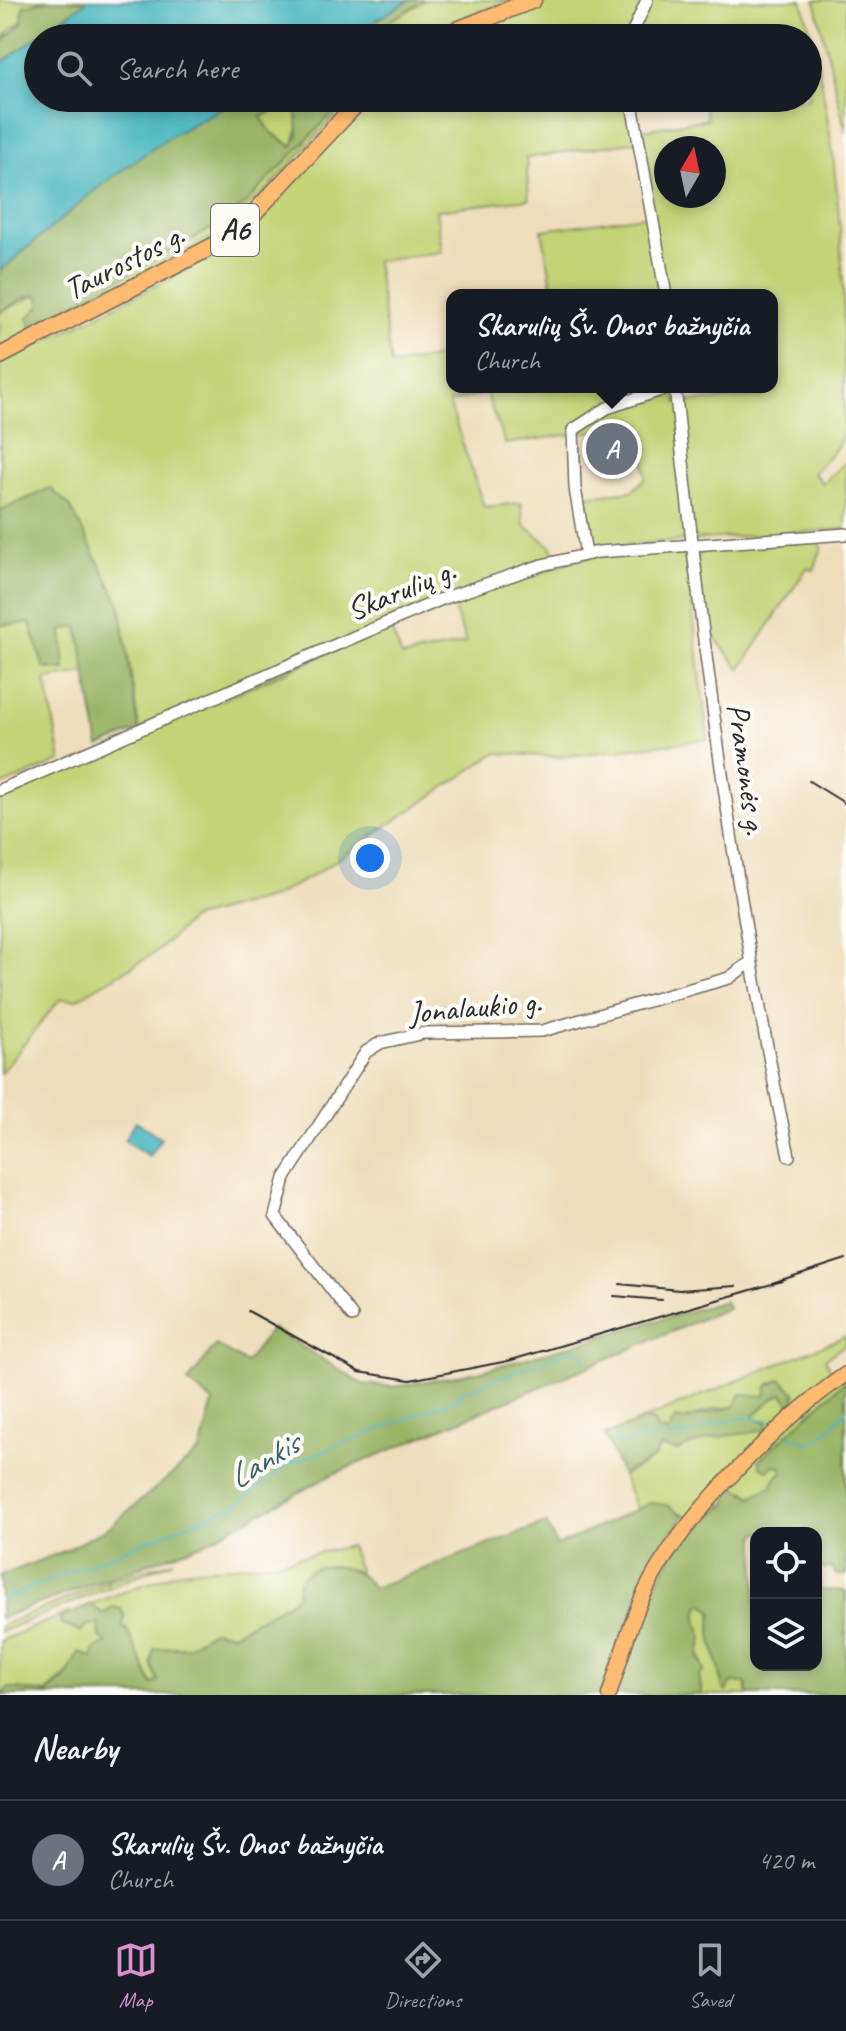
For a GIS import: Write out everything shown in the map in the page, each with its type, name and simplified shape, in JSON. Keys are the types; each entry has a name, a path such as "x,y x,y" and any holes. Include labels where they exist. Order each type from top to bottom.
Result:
{"highway":[{"path":"472,24 533,0"},
{"name":"Taurostos g.","path":"0,356 213,246 255,212 349,112"}],"main road":[{"path":"609,1695 646,1588 672,1546 794,1415 846,1374"}],"street":[{"path":"636,24 647,0"},
{"path":"633,112 665,289"},
{"path":"586,554 575,488 573,430 607,408 653,393"},
{"name":"Pramonės g.","path":"673,393 694,543 706,672 751,962 789,1156"},
{"name":"Skarulių g.","path":"0,790 442,599 542,565 586,554 694,543 846,534"},
{"name":"Jonalaukio g.","path":"352,1316 275,1216 285,1178 366,1052 380,1043 424,1033 542,1031 729,978 751,962"}],"green space":[{"path":"0,0 50,0 10,30 0,44"},
{"path":"50,0 88,0 55,24 24,24 24,47 0,64 0,44 22,23 23,6"},
{"path":"410,0 425,0 390,21 390,24 370,24"},
{"path":"425,0 511,0 450,24 390,24 390,21"},
{"path":"552,0 802,0 808,24 488,24"},
{"path":"815,0 846,0 846,133 822,24"},
{"path":"822,87 839,214 844,322 844,431 838,446 813,473 822,483 846,462 846,529 595,547 586,496 632,491 646,478 641,424 505,444 486,393 449,403 484,507 521,503 524,525 552,547 556,558 139,730 120,604 0,511 0,364 195,266 223,248 358,112 634,112 637,131 707,119 706,112 822,112","holes":["638,141 651,215 542,230 553,289 778,289 778,393 763,393 763,397 677,403 676,393 446,393 446,350 445,356 391,365 376,261 442,252 436,210 529,199 526,158"]},
{"path":"214,112 271,112 261,117 271,132 292,147 298,135 297,112 334,112 224,222 31,327 28,318 41,305 38,295 23,298 0,312 0,271 100,186 166,139"},
{"path":"270,112 297,112 299,125 293,147 271,132 260,117"},
{"path":"333,112 339,112 267,190 213,237 0,348 0,312 38,294 41,305 31,327 224,222"},
{"path":"50,488 70,506 120,604 139,730 99,747 78,626 62,630 65,670 44,668 30,623 0,625 0,511"},
{"path":"816,541 822,547 814,570 807,568 740,669 702,622 697,560 702,549"},
{"path":"682,551 687,565 708,739 559,757 496,753 317,873 273,897 191,919 158,951 77,999 60,999 0,1074 0,795 390,627 402,657 466,643 451,601 586,557"},
{"path":"30,623 44,668 64,670 62,630 79,626 87,673 46,679 61,761 0,786 0,625"},
{"path":"725,1301 728,1308 333,1474 204,1543 0,1618 0,1576 67,1550 109,1527 200,1451 213,1402 188,1382 216,1345 246,1363 272,1328 362,1384 395,1387 478,1372"},
{"path":"846,1336 846,1344 825,1359 832,1372 846,1363 846,1380 774,1465 782,1466 784,1472 775,1478 773,1486 752,1497 745,1491 700,1521 662,1505 637,1510 622,1475 653,1459 660,1447 684,1448 695,1440 731,1431 788,1388 777,1384 767,1389 765,1396 750,1396 734,1407 713,1409 671,1426 668,1432 657,1429 654,1422 642,1420"},
{"path":"781,1379 795,1392 795,1401 790,1404 783,1394 753,1417 767,1422 767,1430 710,1439 678,1451 660,1447 653,1459 622,1475 605,1435 642,1420 654,1422 657,1429 668,1432 675,1419 689,1419 734,1407 741,1394 765,1396 767,1386"},
{"path":"846,1380 846,1575 836,1575 831,1567 822,1570 822,1527 750,1527 750,1671 822,1671 822,1590 846,1591 846,1695 748,1695 746,1683 732,1683 726,1691 723,1689 711,1632 713,1612 703,1603 699,1606 697,1620 703,1638 698,1657 705,1671 699,1676 702,1695 613,1695 642,1614 668,1562 684,1539 704,1520 728,1504 729,1495 736,1487 752,1497 772,1486 775,1478 783,1472 782,1467 774,1465 768,1470 761,1467 759,1460"},
{"path":"650,1503 667,1505 684,1516 636,1602 602,1695 2,1695 8,1688 47,1693 66,1678 79,1652 93,1658 94,1650 106,1643 100,1636 99,1624 87,1625 80,1632 61,1624 60,1619 91,1604 103,1614 113,1607 121,1609 125,1616 122,1626 127,1630 152,1684 158,1681 151,1663 154,1649 187,1647 213,1630 233,1634 297,1596 299,1583 316,1568 341,1567 365,1579 373,1588 546,1523 557,1546"},
{"path":"350,1546 359,1572 329,1567 310,1571 298,1585 297,1596 233,1634 213,1630 187,1647 167,1647 158,1682 152,1684 127,1630 122,1626 125,1616 103,1614 91,1604 181,1571 275,1562"},
{"path":"174,1561 0,1632 0,1626 123,1576"},
{"path":"703,1602 713,1612 711,1632 723,1689 731,1683 746,1682 748,1695 702,1695 699,1676 703,1663 698,1649 702,1645 697,1620 699,1606"},
{"path":"70,1612 60,1619 99,1624 106,1643 93,1658 75,1666 46,1693 8,1688 0,1695 0,1641"}],"water":[{"path":"88,0 410,0 370,24 55,24"},
{"path":"24,47 24,112 214,112 166,139 100,186 0,271 0,64"},
{"path":"136,1121 161,1138 149,1156 124,1140"}],"waterway":[{"name":"Lankis","path":"0,1600 238,1504 286,1466 457,1400 457,1395 465,1391 574,1349 581,1351 587,1363"},
{"name":"Lankis","path":"789,1435 809,1443 823,1435 846,1411"},
{"name":"Lankis","path":"615,1437 617,1444 622,1444 644,1438 683,1435 745,1417 774,1422"}],"railway":[{"path":"809,781 846,804"},
{"path":"772,1283 846,1259"},
{"path":"248,1311 359,1372 410,1380 508,1361 782,1281"},
{"path":"620,1284 679,1290 736,1286"},
{"path":"614,1296 662,1300"}],"place":[{"name":"Skarulių Šv. Onos bažnyčia","path":"612,449"}]}
